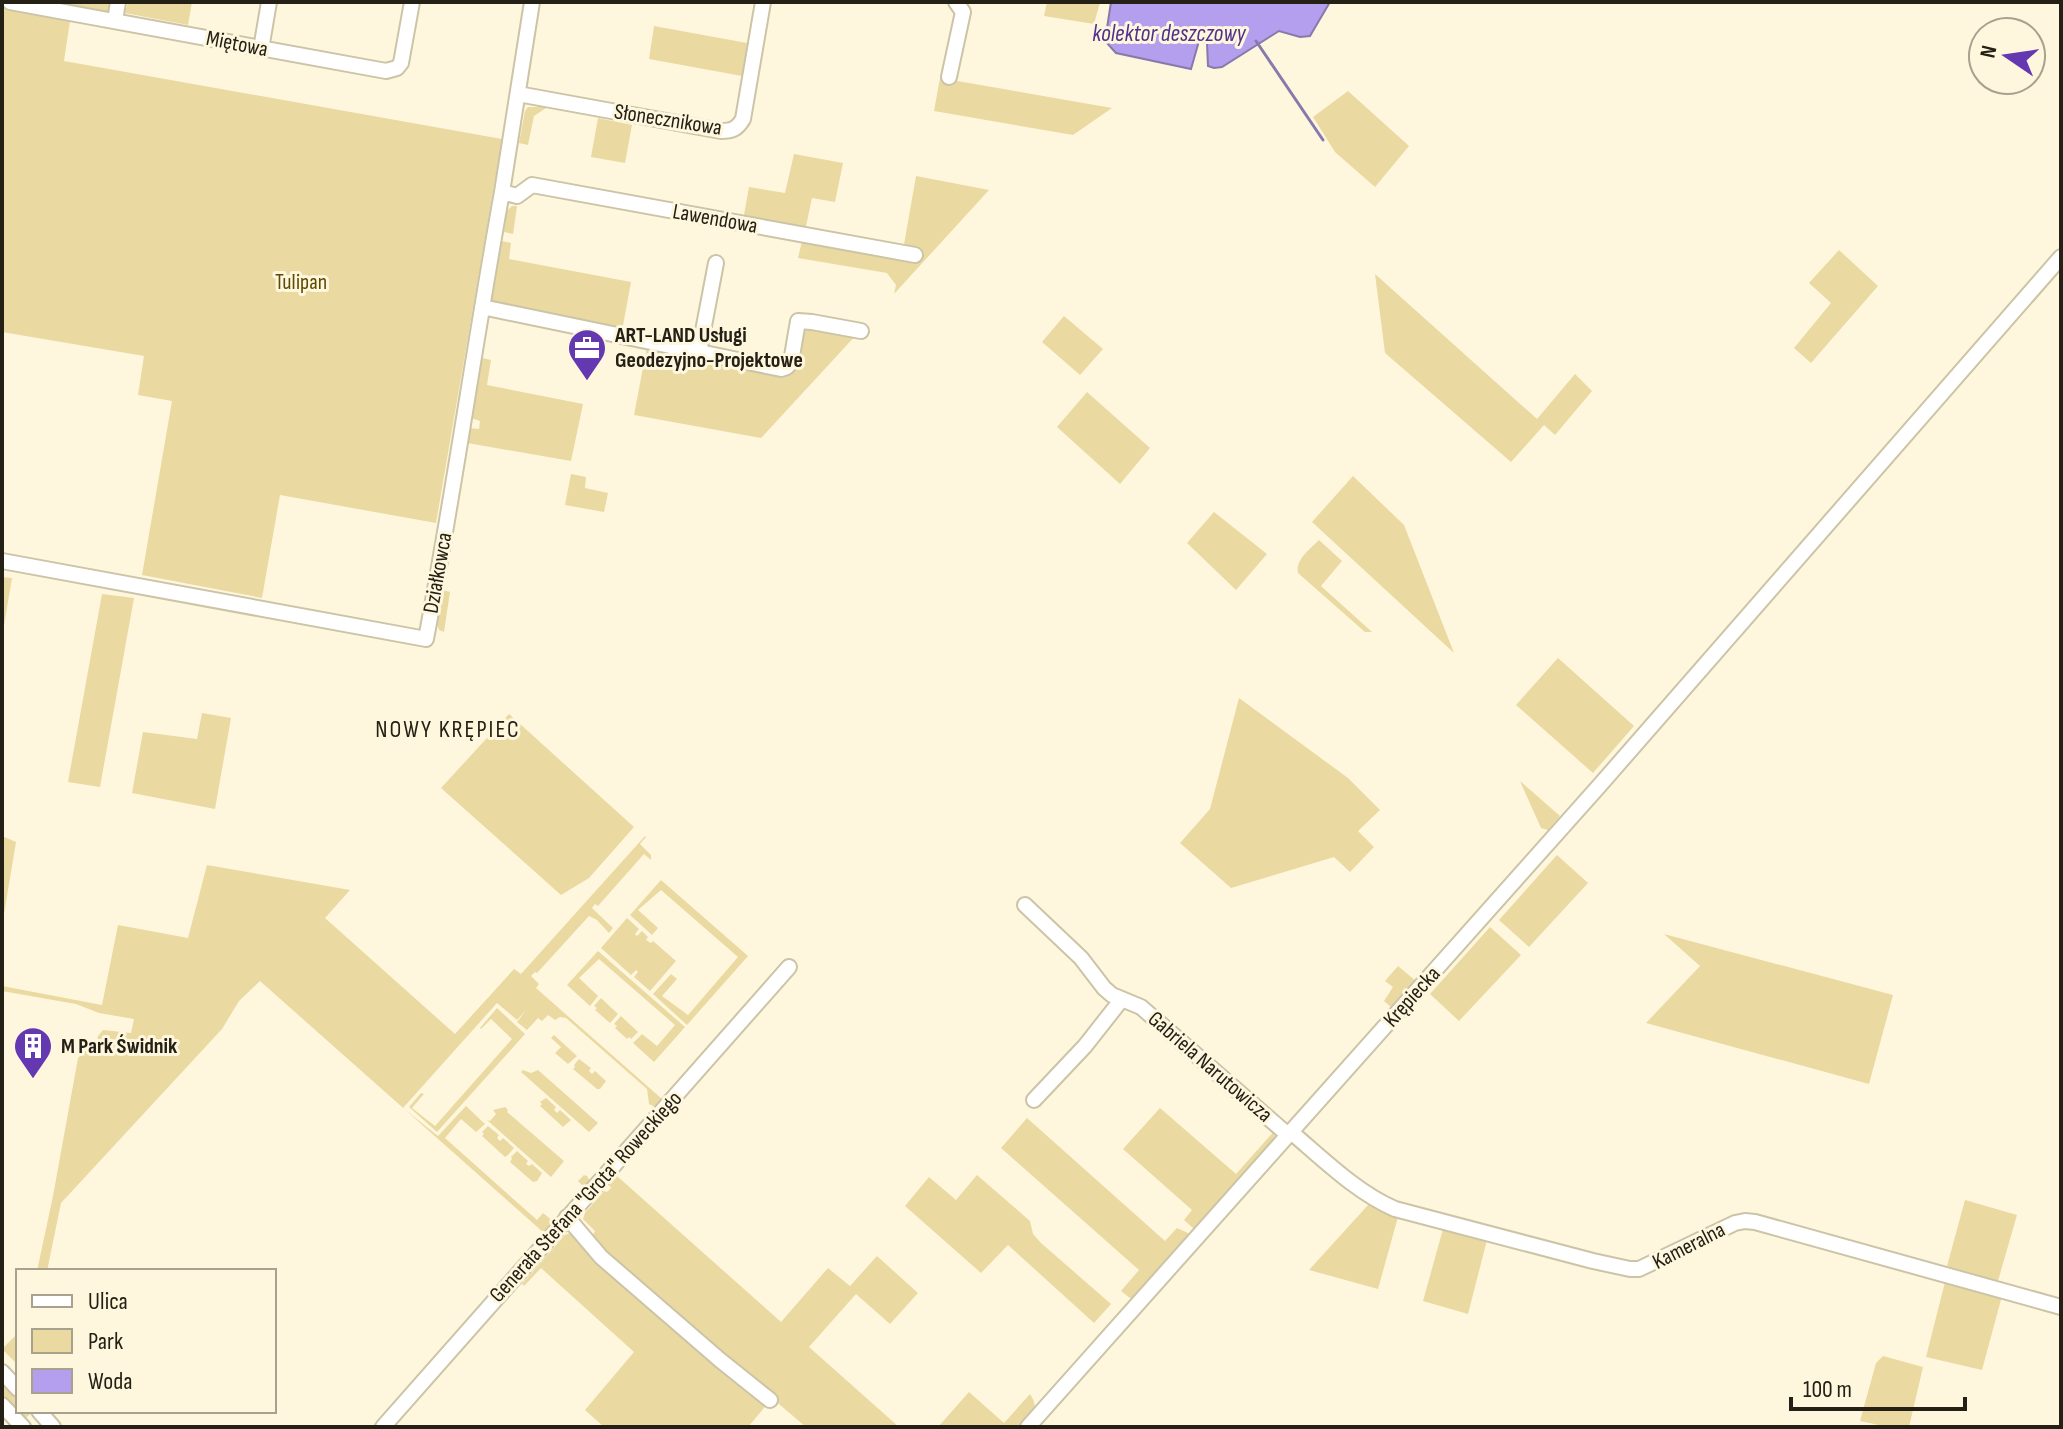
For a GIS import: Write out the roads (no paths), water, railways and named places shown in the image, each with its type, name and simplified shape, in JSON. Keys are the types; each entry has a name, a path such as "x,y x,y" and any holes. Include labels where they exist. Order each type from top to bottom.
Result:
{"street":[{"name":"Miętowa","path":"10,2 378,70 392,70 401,63 412,2"},
{"path":"115,21 118,2"},
{"path":"261,49 269,2"},
{"path":"518,94 532,2"},
{"name":"Słonecznikowa","path":"518,94 721,131 732,130 743,119 763,2"},
{"path":"949,77 963,12 957,2"},
{"name":"Działkowca","path":"2,561 426,639 518,94"},
{"name":"Lawendowa","path":"502,192 517,196 532,185 915,255"},
{"name":"Krępiecka","path":"1028,1427 1600,785 2061,257"},
{"path":"699,352 716,263"},
{"path":"482,307 781,369 791,362 798,321 861,331"},
{"name":"Gabriela Narutowicza","path":"1025,905 1081,958 1104,988 1141,1007 1290,1134"},
{"name":"Generała Stefana \"Grota\" Roweckiego","path":"383,1427 789,967"},
{"path":"1034,1100 1085,1046 1122,999"},
{"name":"Kameralna","path":"1290,1134 1387,1205 1593,1261 1639,1269 1745,1221 2061,1307"},
{"path":"567,1217 601,1257 770,1400"},
{"path":"2,1372 16,1387"},
{"path":"2,1405 23,1427"}],"water":[{"name":"kolektor deszczowy","path":"1111,2 1330,2 1310,36 1300,37 1279,31 1222,67 1214,68 1208,66 1207,43 1199,41 1191,69 1116,53 1105,41"}],"waterway":[{"path":"1256,41 1323,140"}],"place":[{"name":"ART-LAND Usługi Geodezyjno-Projektowe","path":"587,382"},
{"name":"M Park Świdnik","path":"33,1080"}],"district":[{"name":"NOWY KRĘPIEC","path":"448,729"}],"park label":[{"name":"Tulipan","path":"301,282"}]}
